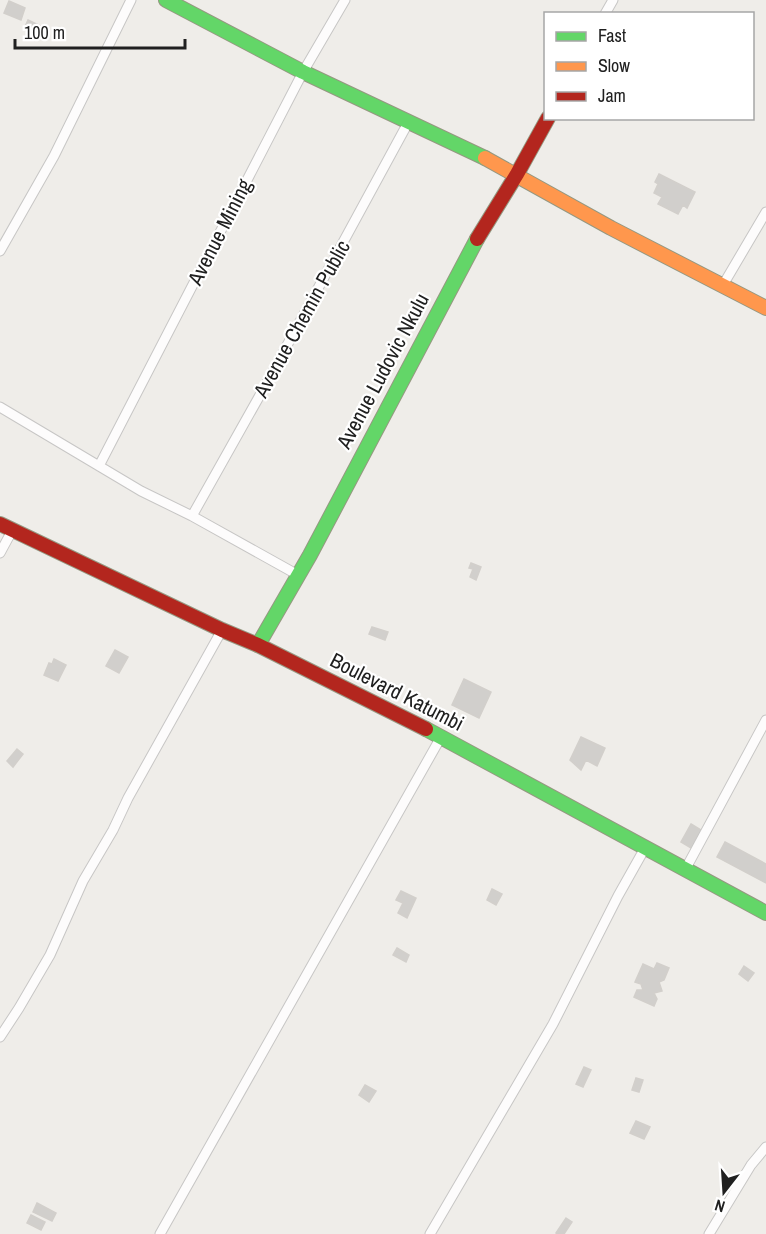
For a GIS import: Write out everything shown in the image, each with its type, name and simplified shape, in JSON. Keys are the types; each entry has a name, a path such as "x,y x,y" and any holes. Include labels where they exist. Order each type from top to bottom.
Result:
{"street":[{"path":"0,251 54,156 130,0"},
{"path":"166,0 303,72 410,121 517,174 610,228 766,308"},
{"name":"Avenue Mining","path":"99,466 303,72 345,0"},
{"name":"Avenue Ludovic Nkulu","path":"258,645 298,575 483,227 517,174 547,120"},
{"name":"Avenue Chemin Public","path":"192,516 410,121"},
{"path":"723,285 766,212"},
{"path":"0,407 141,491 192,516 298,575"},
{"path":"0,553 6,527"},
{"name":"Boulevard Katumbi","path":"6,527 258,645 441,737 766,913"},
{"path":"0,1037 50,956 82,881 113,830 128,798 222,630"},
{"path":"685,870 766,720"},
{"path":"160,1234 441,737"},
{"path":"430,1234 542,1044 645,848"},
{"path":"709,1234 751,1165 766,1147"}],"building":[{"path":"9,1 25,8 21,20 4,13"},
{"path":"28,20 45,28 41,37 24,29"},
{"path":"659,174 695,192 687,208 683,205 678,214 658,204 662,197 654,193 658,184 655,182"},
{"path":"471,563 481,567 476,580 470,577 473,569 469,568"},
{"path":"372,627 388,632 385,640 369,634"},
{"path":"115,650 128,657 119,673 106,666"},
{"path":"54,659 66,665 58,681 44,675 49,663 52,664"},
{"path":"464,679 491,692 479,718 452,705"},
{"path":"581,737 605,748 597,766 586,760 581,770 570,760"},
{"path":"17,749 23,754 13,767 7,761"},
{"path":"691,824 701,830 691,848 681,842"},
{"path":"725,842 766,864 766,883 717,857"},
{"path":"492,889 502,894 496,905 487,900"},
{"path":"401,891 416,898 407,918 398,913 403,903 396,900"},
{"path":"397,948 409,955 406,962 393,955"},
{"path":"657,963 669,968 664,980 659,982 662,991 654,993 657,999 654,1006 634,997 637,990 643,990 641,984 635,982 643,964 654,969"},
{"path":"744,966 754,973 748,981 739,974"},
{"path":"584,1067 591,1070 583,1087 576,1084"},
{"path":"636,1078 643,1080 639,1092 632,1090"},
{"path":"365,1085 376,1091 369,1102 359,1095"},
{"path":"636,1121 650,1127 644,1139 630,1133"},
{"path":"37,1203 56,1213 52,1221 33,1212"},
{"path":"31,1215 45,1222 41,1230 27,1223"},
{"path":"566,1218 572,1222 564,1234 556,1233"}],"traffic: fast":[{"path":"166,0 303,72 485,158"},
{"path":"258,645 310,555 477,239"},
{"path":"426,729 766,913"}],"traffic: slow":[{"path":"485,158 611,228 766,308"}],"traffic: jam":[{"path":"477,239 547,120"},
{"path":"0,524 258,645 426,729"}]}
